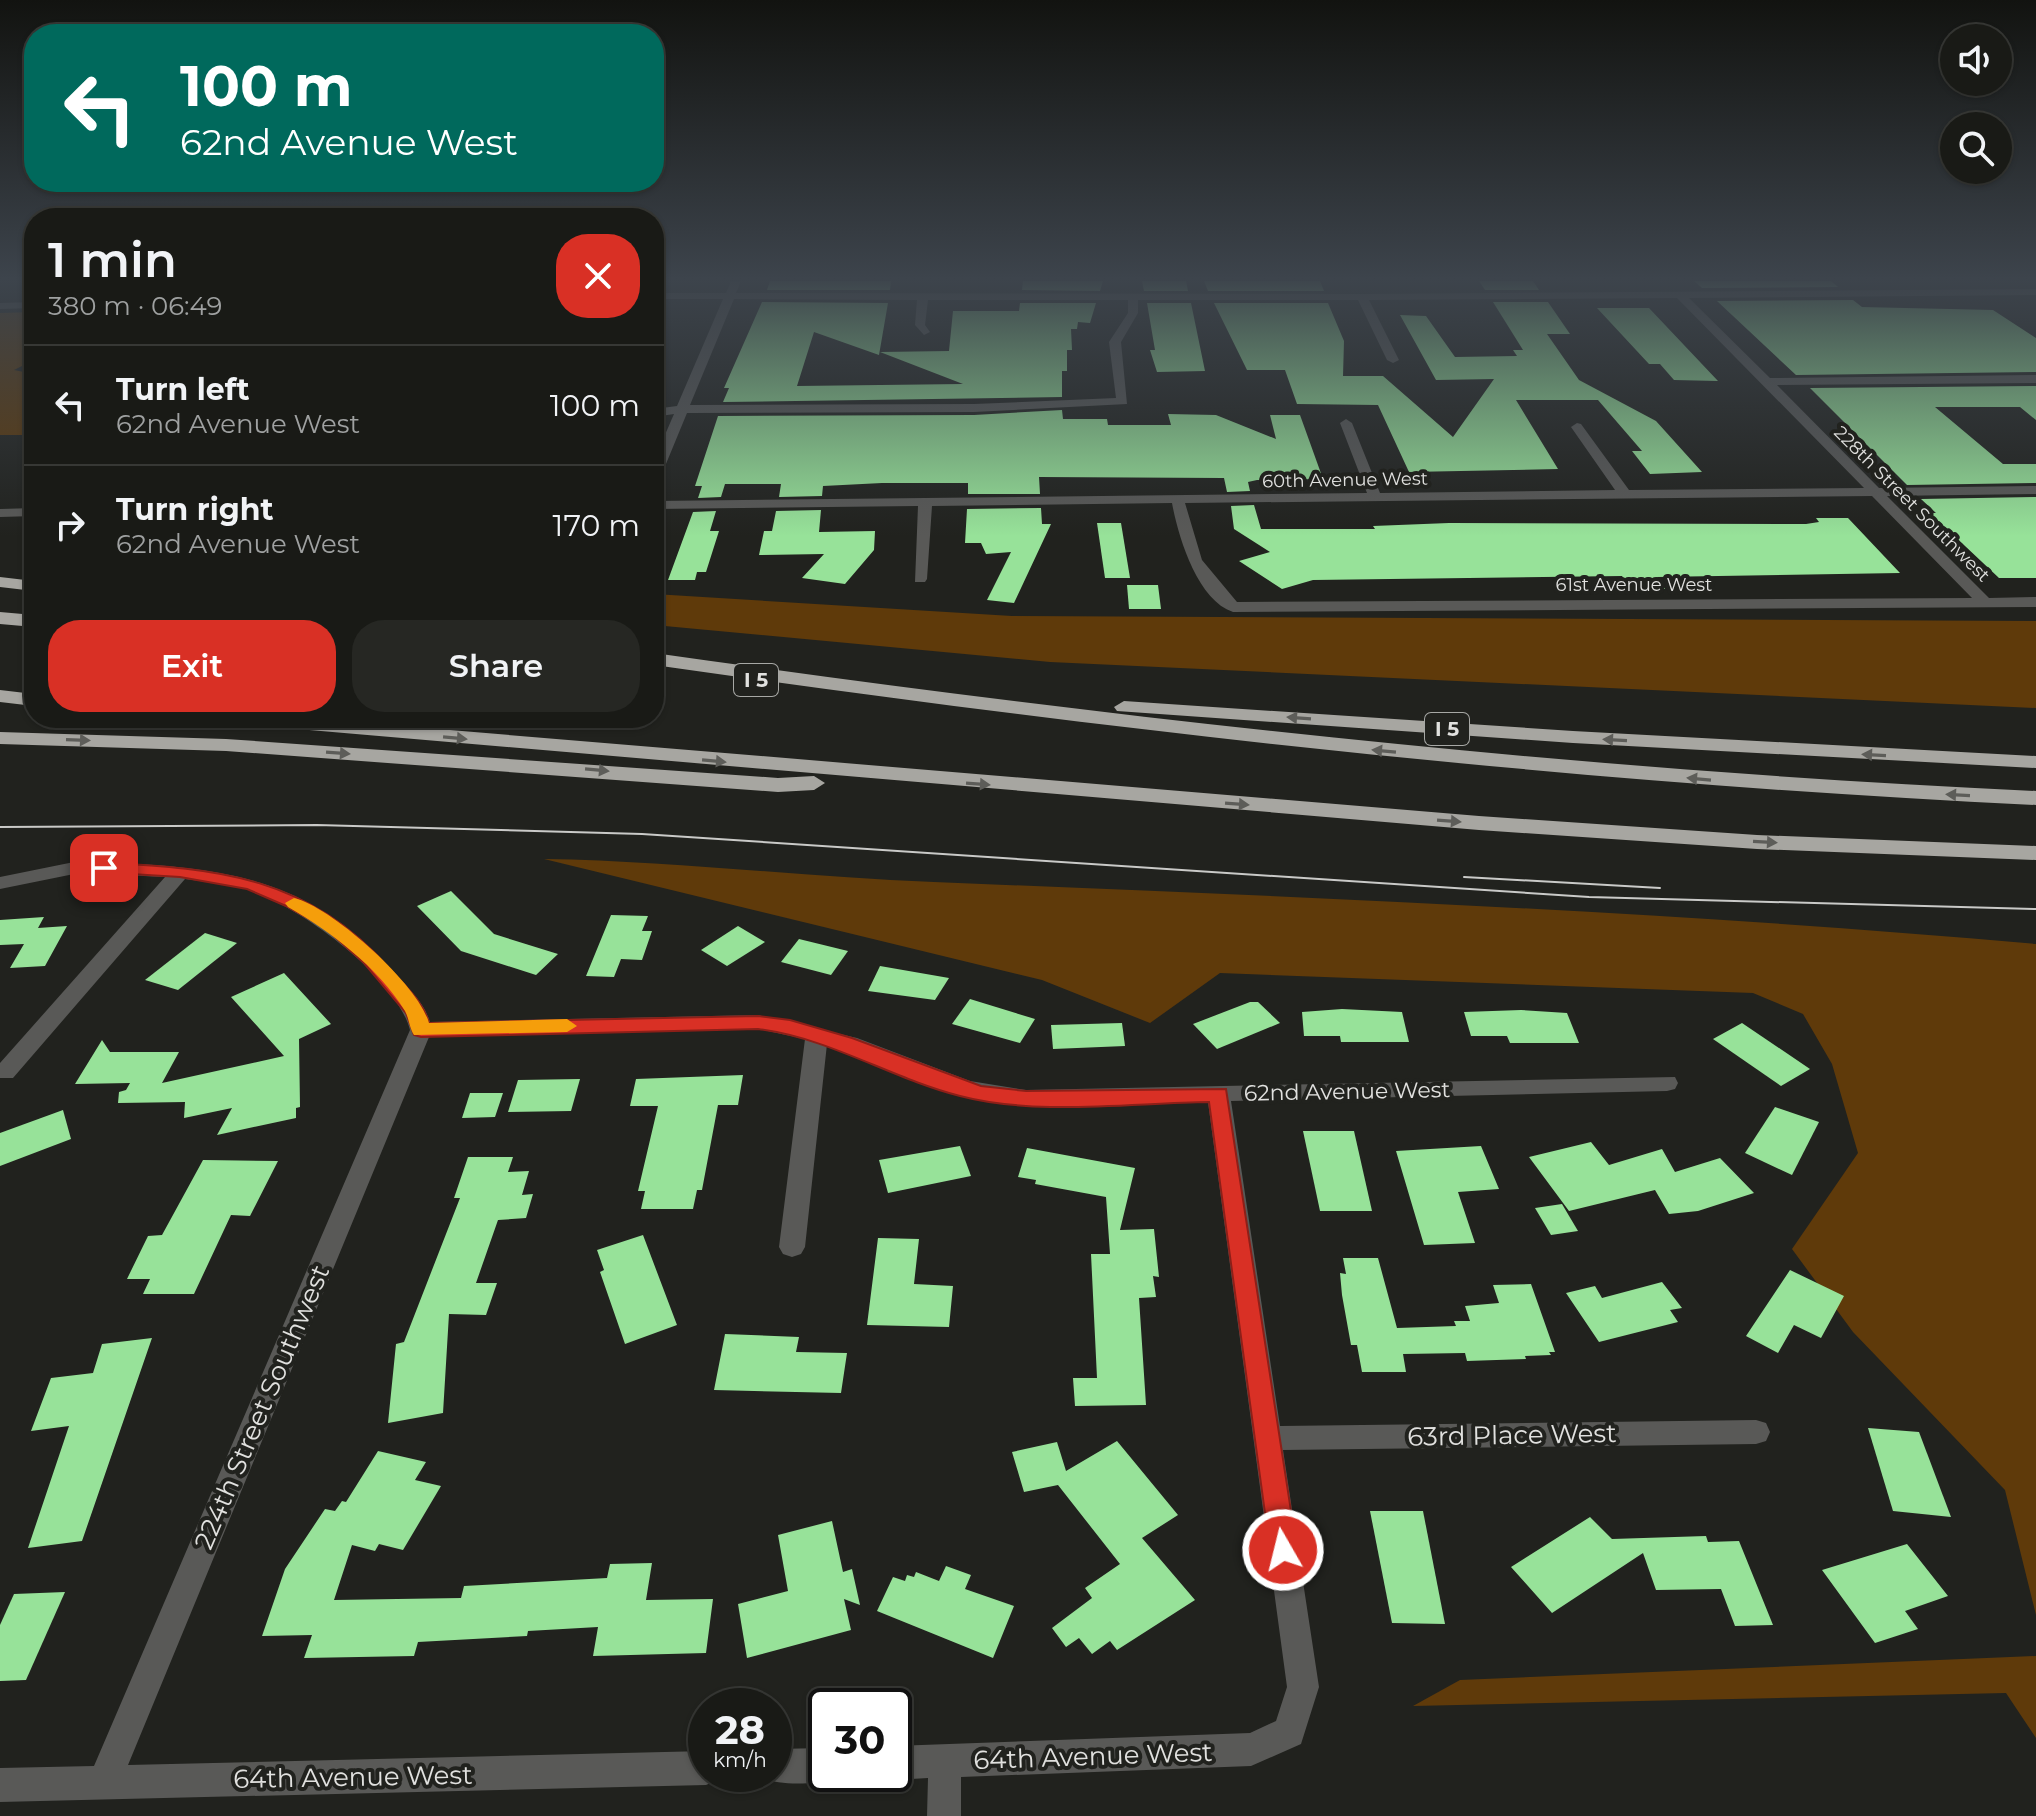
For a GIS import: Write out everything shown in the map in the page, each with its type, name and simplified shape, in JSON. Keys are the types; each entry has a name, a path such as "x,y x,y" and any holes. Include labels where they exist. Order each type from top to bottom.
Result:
{"highway":[{"path":"0,582 24,585"},
{"path":"0,618 24,620"},
{"path":"664,660 1289,742 1769,785 2036,798"},
{"name":"I 5","path":"664,673 1604,739 2036,762"},
{"path":"0,696 24,699"},
{"path":"348,728 900,778 1585,831 1866,848 2036,853"},
{"path":"0,738 226,745 778,785 900,778"}],"street":[{"path":"664,452 700,366"},
{"path":"664,412 974,408 1123,401 1118,366"},
{"name":"228th Street Southwest","path":"1747,366 1986,603"},
{"path":"1763,382 2036,379"},
{"path":"1346,423 1375,497"},
{"path":"1577,427 1625,495"},
{"name":"60th Avenue West","path":"664,505 2036,490"},
{"name":"61st Avenue West","path":"1178,500 1187,548 1199,574 1233,607 2036,602"},
{"path":"920,579 925,504"},
{"path":"0,883 79,867 180,872 252,884 332,924 370,959 416,1011 421,1030"},
{"path":"5,1072 180,872"},
{"name":"62nd Avenue West","path":"421,1030 731,1021 790,1026 981,1094 1026,1098 1667,1083"},
{"name":"224th Street Southwest","path":"104,1783 421,1030"},
{"path":"792,1247 817,1034"},
{"path":"1218,1094 1267,1438"},
{"name":"63rd Place West","path":"1267,1438 1756,1432"},
{"name":"64th Avenue West","path":"912,1763 1251,1749 1289,1732 1303,1687 1267,1438"},
{"path":"944,1816 945,1762"},
{"name":"64th Avenue West","path":"0,1785 688,1768"}],"shaded area":[{"path":"0,366 23,366 14,370 24,372 24,435 0,435"},
{"path":"664,595 1012,616 2036,621 2036,708 1050,662 664,626"},
{"path":"544,859 885,880 1623,914 2036,944 2036,1615 2005,1490 1853,1332 1792,1249 1858,1153 1832,1064 1803,1014 1753,993 1220,973 1150,1023 1042,980"},
{"path":"2036,1656 2036,1738 2006,1693 1413,1706 1460,1680"}],"building":[{"path":"734,366 803,366 797,386 963,384 916,366 1067,366 1067,371 1062,371 1062,397 723,402 729,388 724,388"},
{"path":"1155,366 1204,366 1205,371 1157,372"},
{"path":"1245,366 1343,366 1343,376 1383,376 1453,437 1494,379 1436,380 1428,366 1569,366 1579,380 1656,421 1702,472 1650,474 1632,451 1642,451 1598,400 1516,400 1558,469 1409,472 1378,405 1297,404 1285,370 1247,370"},
{"path":"1662,366 1704,366 1718,381 1674,380"},
{"path":"1786,366 2036,366 2036,372 1796,375"},
{"path":"2036,386 2036,420 2020,407 1935,407 2003,464 2036,464 2036,483 1907,485 1810,388"},
{"path":"1062,410 1063,419 1107,419 1108,425 1171,425 1168,414 1216,415 1276,439 1270,415 1300,415 1323,479 1257,480 1248,482 1250,491 1227,492 1224,478 1039,477 1040,494 968,494 968,483 882,483 823,486 822,496 779,497 781,484 725,484 721,497 698,498 702,486 695,486 718,416 974,415"},
{"path":"2036,497 2036,578 1999,578 1930,513 1936,513 1921,499"},
{"path":"1254,505 1261,529 1375,529 1373,526 1449,523 1806,524 1819,522 1816,518 1848,518 1900,573 1657,577 1665,589 1631,589 1622,576 1313,580 1282,589 1239,561 1270,552 1234,529 1231,506"},
{"path":"1041,508 1042,524 1051,524 1014,603 987,600 1011,552 986,554 981,543 965,543 967,509"},
{"path":"821,510 819,532 875,531 874,550 845,584 802,578 824,554 759,555 764,531 772,531 776,511"},
{"path":"716,511 710,531 719,531 706,572 697,572 695,580 668,580 693,512"},
{"path":"1097,523 1121,523 1130,578 1105,578"},
{"path":"1127,585 1158,585 1161,609 1129,609"},
{"path":"451,891 494,934 558,954 536,975 461,951 417,906"},
{"path":"611,915 648,916 642,931 652,931 642,960 621,959 614,977 586,976"},
{"path":"44,917 38,928 67,926 45,966 10,968 24,944 0,945 0,920"},
{"path":"738,926 765,942 727,966 701,950"},
{"path":"205,933 237,943 178,990 145,980"},
{"path":"799,939 848,951 831,975 781,962"},
{"path":"880,966 949,978 935,1000 868,991"},
{"path":"284,973 331,1024 299,1039 300,1107 296,1108 296,1118 217,1135 232,1108 184,1118 185,1102 118,1103 119,1092 126,1090 130,1083 75,1084 102,1040 110,1052 179,1052 162,1083 284,1056 231,997"},
{"path":"970,999 1035,1019 1020,1043 952,1024"},
{"path":"1250,1002 1258,1002 1280,1023 1217,1049 1193,1024"},
{"path":"1342,1009 1402,1012 1409,1042 1341,1042 1340,1036 1304,1036 1302,1012"},
{"path":"1521,1010 1567,1013 1579,1043 1510,1043 1507,1036 1471,1036 1464,1012"},
{"path":"1122,1023 1125,1046 1053,1049 1051,1025"},
{"path":"1742,1023 1810,1069 1781,1086 1713,1039"},
{"path":"743,1075 738,1105 718,1105 702,1190 697,1190 693,1209 641,1209 645,1191 638,1191 658,1106 630,1106 636,1079"},
{"path":"580,1079 571,1111 508,1112 518,1080"},
{"path":"470,1093 503,1093 495,1117 462,1118"},
{"path":"1775,1107 1819,1122 1792,1175 1745,1153"},
{"path":"63,1110 71,1139 0,1166 0,1133"},
{"path":"1303,1131 1354,1131 1372,1211 1320,1211"},
{"path":"1591,1142 1609,1165 1662,1149 1675,1172 1720,1158 1754,1193 1698,1211 1669,1214 1655,1190 1569,1211 1529,1157"},
{"path":"960,1146 971,1176 888,1193 879,1160"},
{"path":"1481,1146 1499,1189 1458,1192 1475,1243 1424,1245 1396,1151"},
{"path":"1027,1148 1135,1168 1120,1230 1154,1229 1159,1277 1153,1276 1156,1297 1139,1298 1146,1405 1075,1406 1073,1378 1097,1378 1091,1254 1110,1254 1106,1197 1035,1184 1036,1180 1018,1177"},
{"path":"468,1157 513,1157 508,1172 529,1171 522,1195 533,1194 526,1218 498,1220 476,1283 497,1283 486,1315 449,1314 443,1413 388,1423 396,1344 404,1342 460,1198 454,1198"},
{"path":"203,1160 278,1161 250,1216 231,1215 194,1294 143,1294 150,1279 127,1279 148,1236 162,1235"},
{"path":"1562,1204 1578,1231 1551,1235 1535,1208"},
{"path":"643,1235 677,1325 625,1344 600,1272 604,1270 597,1250"},
{"path":"878,1238 919,1239 914,1284 953,1286 949,1327 867,1325"},
{"path":"1343,1258 1378,1258 1397,1328 1456,1326 1454,1321 1470,1321 1465,1306 1499,1303 1493,1285 1531,1284 1555,1352 1549,1352 1551,1355 1525,1356 1526,1359 1467,1361 1465,1353 1403,1354 1406,1372 1362,1372 1357,1345 1351,1345 1342,1295 1340,1273 1346,1274"},
{"path":"1790,1270 1844,1296 1821,1338 1794,1325 1778,1353 1746,1336"},
{"path":"1662,1282 1682,1308 1670,1310 1678,1322 1599,1342 1566,1293 1595,1286 1602,1298"},
{"path":"725,1334 799,1337 796,1352 847,1353 841,1393 714,1390"},
{"path":"152,1338 82,1541 28,1548 69,1426 31,1431 51,1378 93,1373 102,1344"},
{"path":"1868,1428 1919,1432 1951,1517 1893,1511"},
{"path":"1117,1441 1178,1515 1142,1538 1195,1600 1117,1650 1110,1641 1092,1654 1079,1638 1066,1647 1052,1628 1092,1598 1085,1588 1120,1564 1058,1485 1024,1492 1012,1452 1057,1442 1066,1471"},
{"path":"378,1451 426,1462 415,1480 441,1486 403,1550 379,1544 375,1551 352,1545 334,1600 461,1598 464,1586 607,1578 610,1564 652,1563 646,1600 713,1599 706,1653 593,1656 598,1627 528,1631 527,1636 418,1642 414,1656 304,1658 312,1635 262,1636 285,1569 325,1509 335,1511 342,1501 346,1502"},
{"path":"1370,1511 1423,1511 1445,1624 1392,1623"},
{"path":"1590,1517 1612,1539 1706,1536 1708,1542 1739,1541 1773,1625 1735,1626 1721,1589 1656,1590 1643,1553 1552,1613 1511,1567"},
{"path":"832,1521 843,1572 852,1569 860,1605 844,1599 851,1630 747,1658 738,1604 788,1591 778,1535"},
{"path":"1907,1544 1948,1596 1905,1611 1918,1629 1875,1643 1822,1570"},
{"path":"946,1566 971,1575 965,1589 1014,1606 993,1658 877,1611 893,1577 905,1581 907,1575 914,1577 916,1572 939,1581"},
{"path":"65,1592 26,1680 0,1681 0,1625 14,1594"}],"tram line":[{"path":"0,827 317,825 642,834 1589,897 2036,909"},
{"path":"1464,877 1660,888"}],"slow traffic":[{"path":"294,903 332,924 370,959 416,1011 421,1030 567,1026"}],"route":[{"path":"104,868 180,872 252,884 292,902 332,924 370,959 416,1011 421,1030 758,1022 790,1026 845,1043 959,1089 981,1094 1026,1098 1218,1094 1283,1550"}]}
